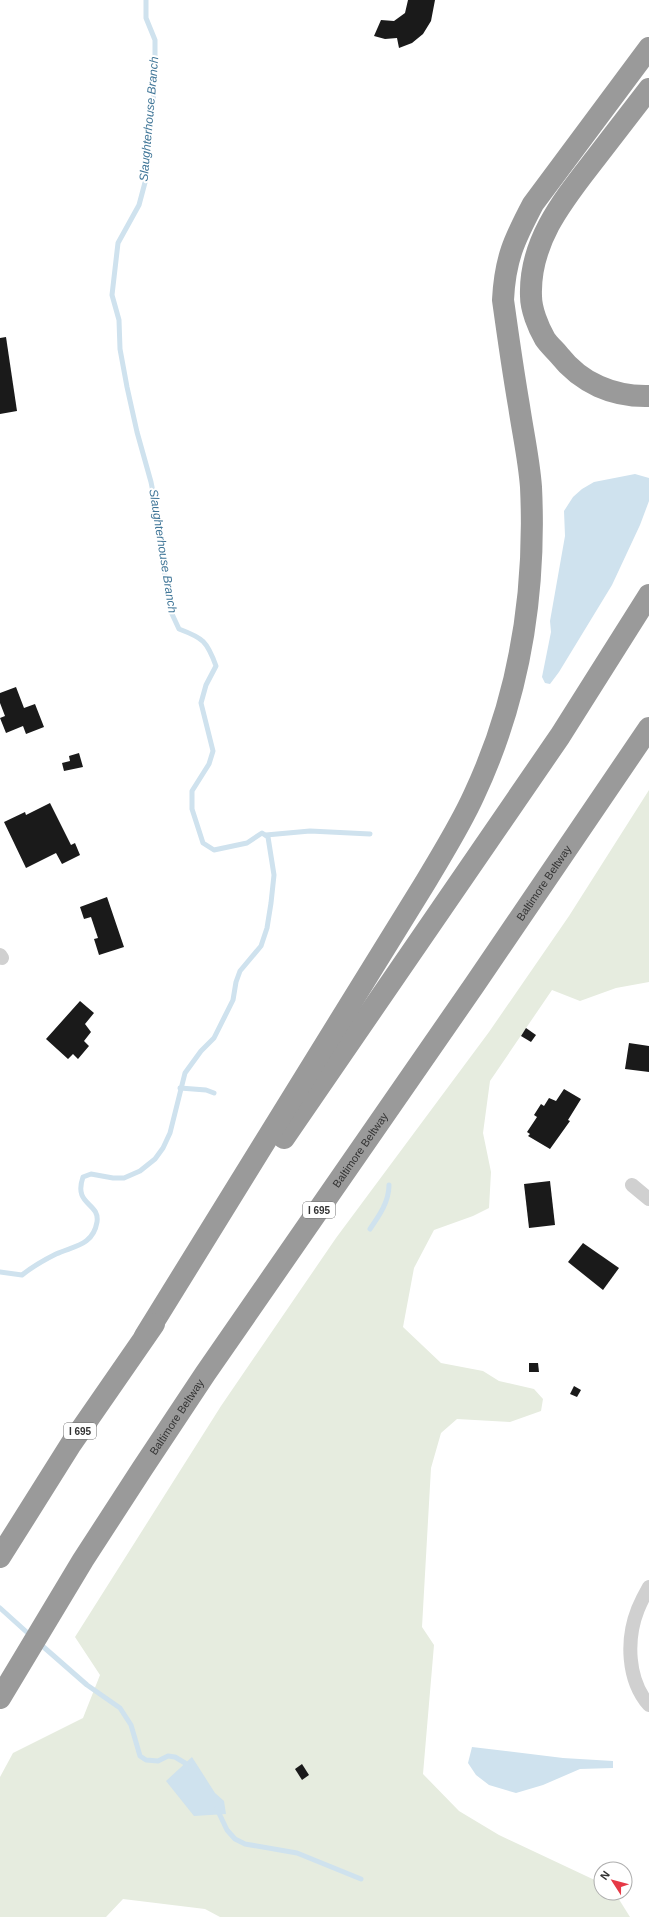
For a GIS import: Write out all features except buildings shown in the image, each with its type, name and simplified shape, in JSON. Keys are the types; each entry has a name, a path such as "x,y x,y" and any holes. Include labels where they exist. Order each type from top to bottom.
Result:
{"highway":[{"path":"146,1336 429,876 471,802 487,765 500,731 521,644 529,598 532,561 530,486 503,300 505,274 510,253 519,230 533,204 649,48"},
{"path":"649,89 558,208 539,246 532,274 531,296 535,317 545,339 568,366 607,391 634,396 649,396"},
{"name":"I 695","path":"0,1557 71,1444 560,736 649,595"},
{"name":"Baltimore Beltway","path":"0,1698 83,1560 142,1469 219,1355 476,984 649,728"}],"street":[{"path":"632,1185 649,1199"},
{"path":"649,1587 637,1610 631,1634 630,1654 635,1682 649,1704"}],"shaded area":[{"path":"649,790 649,982 616,988 580,1001 552,990 490,1081 483,1133 491,1172 489,1208 473,1216 434,1230 414,1268 403,1327 441,1363 483,1371 499,1381 534,1389 543,1399 541,1411 510,1422 457,1419 441,1433 431,1468 422,1627 434,1645 423,1774 459,1811 499,1835 593,1879 593,1901 620,1901 630,1917 220,1917 205,1909 123,1899 106,1917 0,1917 0,1777 13,1753 83,1718 100,1675 75,1637 221,1406 336,1238 489,1032 569,916"}],"water":[{"path":"635,474 649,478 649,501 640,525 612,585 559,672 550,684 545,683 542,677 551,632 550,621 565,536 564,511 573,497 582,489 594,482"},
{"path":"472,1747 563,1758 613,1761 613,1768 580,1769 543,1785 516,1793 489,1785 476,1775 468,1763"},
{"path":"192,1757 215,1793 224,1801 226,1814 194,1816 166,1781"}],"waterway":[{"name":"Slaughterhouse Branch","path":"0,1272 22,1275 52,1256 87,1241 95,1230 97,1216 95,1211 84,1199 81,1193 83,1177 91,1174 113,1178 124,1178 140,1171 155,1159 163,1148 170,1133 185,1073 201,1051 214,1038 233,1000 236,982 240,971 261,946 267,928 271,903 274,875 268,837 262,833 247,843 214,850 203,843 192,809 192,791 209,764 213,751 201,703 206,685 216,666 207,646 199,638 179,629 172,614 165,578 162,537 151,482 137,432 127,387 120,349 119,320 112,295 118,243 139,205 147,175 155,78 155,40 146,18 146,0"},
{"path":"266,835 310,831 370,834"},
{"path":"180,1088 206,1090 214,1093"},
{"path":"370,1229 385,1203 389,1191 389,1185"},
{"path":"0,1608 31,1636"},
{"path":"39,1643 87,1685 120,1708 131,1725 140,1756 146,1760 158,1761 168,1756 175,1757 189,1767"},
{"path":"217,1809 227,1830 235,1839 245,1844 297,1853 361,1879"}]}
